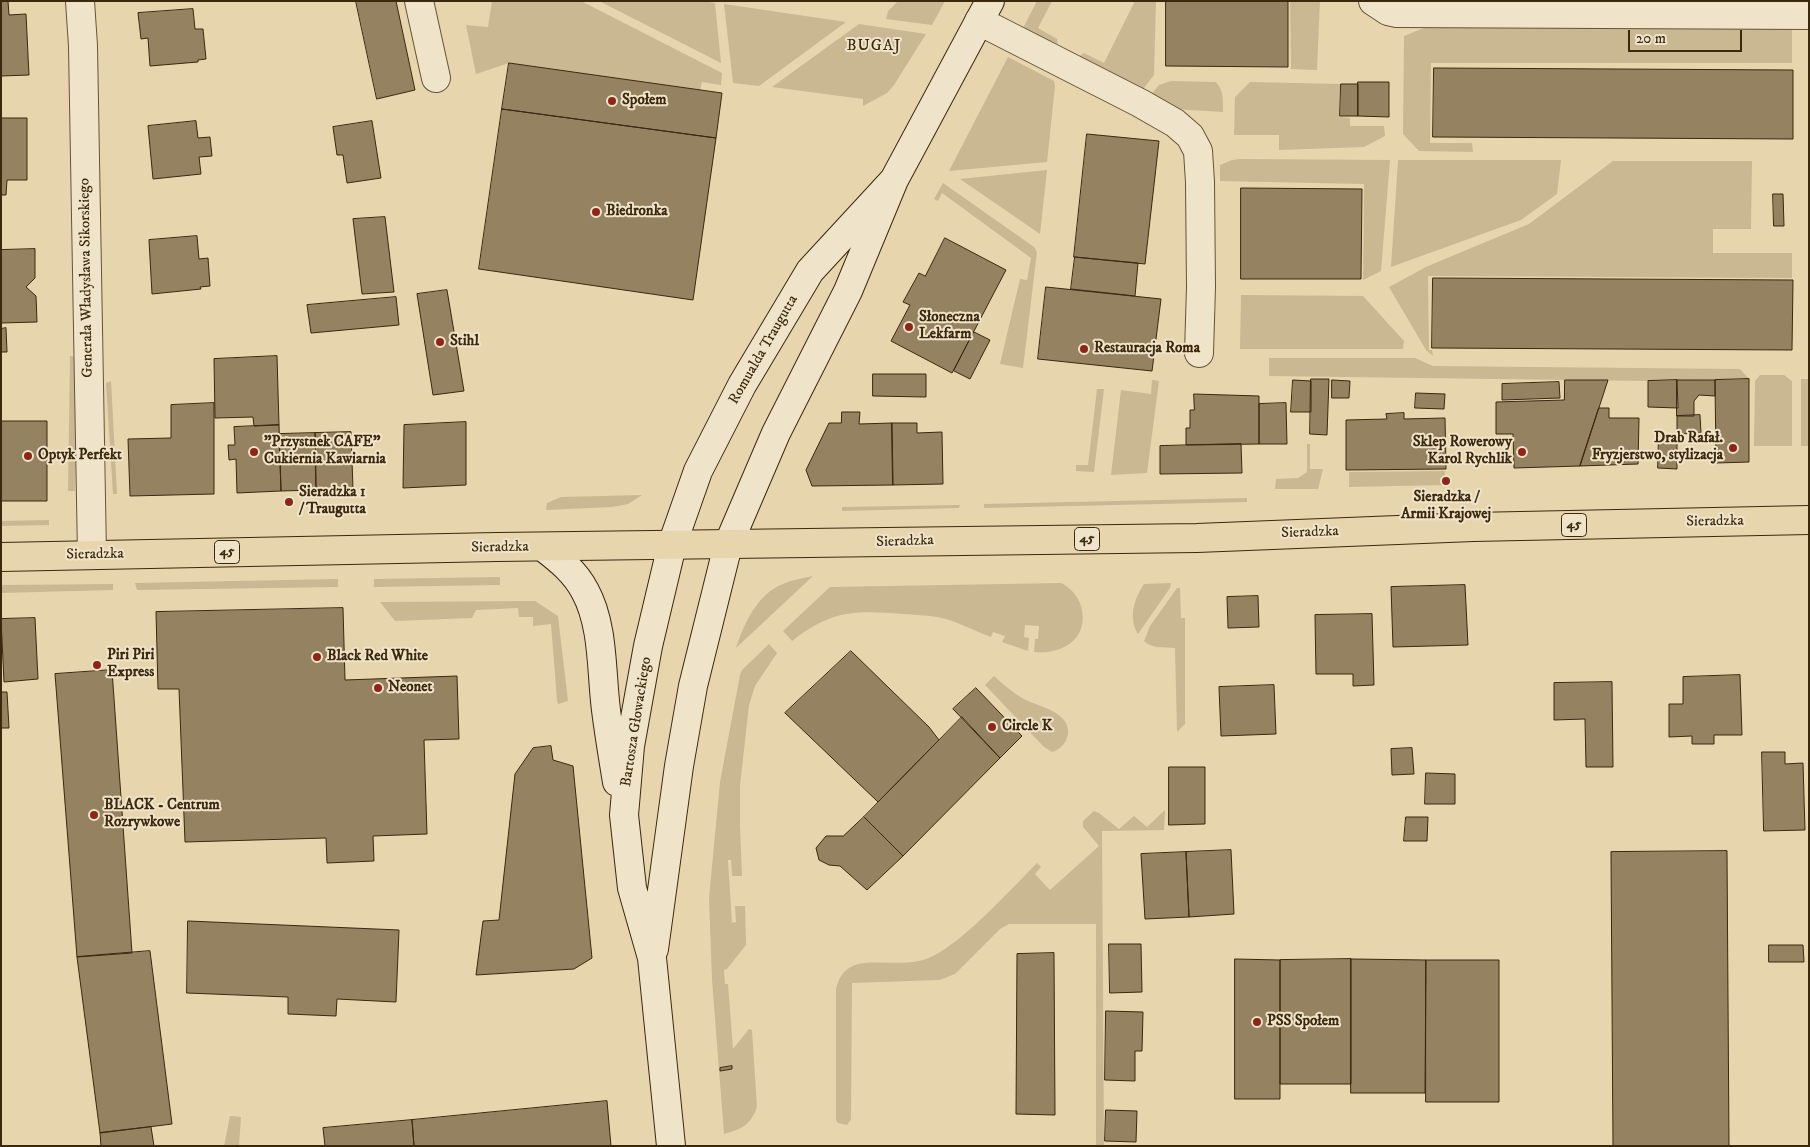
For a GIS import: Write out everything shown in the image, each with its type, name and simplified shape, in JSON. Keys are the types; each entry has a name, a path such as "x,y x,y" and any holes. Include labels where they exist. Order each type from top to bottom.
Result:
{"main road":[{"name":"Sieradzka","path":"1,557 672,544 1197,538 1473,527 1809,520"}],"street":[{"name":"Generała Władysława Sikorskiego","path":"80,1 83,46 92,554"},
{"path":"419,1 436,78"},
{"path":"1374,1 1388,11 1396,13 1765,8 1809,15"},
{"path":"984,11 1175,123 1190,136 1198,151 1200,182 1201,287 1199,353"},
{"name":"Romualda Traugutta","path":"728,544 776,433 848,291 894,180 984,11"},
{"name":"Romualda Traugutta","path":"672,544 698,471 742,385 810,271 894,180"},
{"name":"Bartosza Głowackiego","path":"671,1146 652,958 632,888 624,815 630,746 648,646 672,544"},
{"name":"Bartosza Głowackiego","path":"652,958 678,766 693,686 728,544"},
{"path":"543,547 564,563 577,578 594,611 611,747 624,815"}],"shaded area":[{"path":"492,1 581,1 722,73 721,85 702,82 700,90 509,63 476,74 466,25 488,27"},
{"path":"599,1 703,1 715,3 721,63"},
{"path":"898,1 945,1 932,25 886,19 888,11"},
{"path":"1037,1 1052,1 1038,28 1057,39 1058,44 1053,42 1050,47 1022,30"},
{"path":"1135,1 1156,1 1154,75 1141,92 1078,57 1084,53 1104,63"},
{"path":"1290,1 1320,1 1317,70 1291,69"},
{"path":"724,4 846,22 759,86 733,83"},
{"path":"859,24 926,34 887,93 863,106 863,99 772,87"},
{"path":"1431,25 1792,27 1792,63 1431,63 1430,143 1472,143 1473,152 1419,151 1403,134 1404,36"},
{"path":"1008,57 1054,81 1047,162 949,171"},
{"path":"1171,81 1216,82 1222,92 1223,112 1174,109 1149,97 1159,85"},
{"path":"1250,82 1340,84 1339,117 1350,118 1350,126 1384,126 1385,136 1364,147 1279,150 1279,135 1234,135 1235,97"},
{"path":"1239,159 1390,160 1381,271 1363,280 1364,184 1220,181 1220,165"},
{"path":"1398,160 1561,160 1557,194 1521,220 1391,267"},
{"path":"1613,161 1752,161 1751,229 1713,229 1713,253 1792,253 1792,278 1428,276 1429,350 1432,350 1433,356 1426,350 1389,287 1428,266 1529,224"},
{"path":"1047,170 1040,234 960,179"},
{"path":"943,183 1034,247 1037,252 1023,368 1000,364 1020,279 1027,280 1031,258 942,193 938,201 934,199"},
{"path":"1241,295 1363,296 1404,341 1403,349 1240,349"},
{"path":"70,356 77,357 75,491 68,491"},
{"path":"1269,358 1415,358 1433,366 1740,369 1749,379 1648,381 1269,376"},
{"path":"1760,375 1784,375 1792,381 1792,446 1754,446 1755,381"},
{"path":"1801,379 1809,379 1809,446 1801,446"},
{"path":"1152,380 1159,381 1147,473 1111,475 1121,390 1151,394"},
{"path":"111,381 117,494 113,494 106,383"},
{"path":"1097,389 1104,389 1094,472 1076,471 1076,465 1088,465"},
{"path":"1307,444 1310,444 1310,469 1323,469 1318,489 1275,489 1276,479 1298,478 1307,472"},
{"path":"1445,471 1445,485 1349,487 1349,472"},
{"path":"642,495 628,504 612,507 546,510 547,503 561,497"},
{"path":"1247,498 1247,502 984,508 984,504"},
{"path":"960,505 959,508 842,511 842,507"},
{"path":"49,520 49,525 1,526 1,521"},
{"path":"813,576 736,648 743,629 753,611 766,595 787,583"},
{"path":"500,577 500,585 374,587 374,579"},
{"path":"338,579 338,587 137,590 135,583"},
{"path":"1061,583 1076,595 1083,617 1082,627 1078,635 1072,642 1055,651 1034,652 1039,626 1025,625 1024,637 1029,638 1028,651 1002,642 1005,636 993,632 991,637 951,621 920,615 871,612 844,614 819,623 792,641 783,631 830,587"},
{"path":"1171,583 1170,588 1138,634 1133,622 1133,615 1137,596 1144,584"},
{"path":"113,584 113,590 1,593 1,585"},
{"path":"1177,588 1180,588 1181,618 1185,618 1185,724 1177,732 1175,648 1154,646 1144,641 1150,626"},
{"path":"535,601 558,616 568,701 558,704 551,624 533,626 533,617 519,617 518,608 476,610 472,618 395,621 380,602"},
{"path":"769,644 777,653 755,686 749,705 740,786 742,876 732,876 731,860 728,860 732,923 736,922 735,906 745,906 746,945 727,969 724,970 725,984 728,984 733,1049 749,1029 752,1030 757,1107 745,1126 724,1134 712,980 709,898 720,782 740,675 742,670"},
{"path":"994,676 1022,698 1054,712 1063,719 1068,729 1068,734 1065,743 1061,747 1052,752 1044,747 985,685"},
{"path":"1165,810 1164,830 1102,831 1104,1146 1096,1146 1096,924 1009,924 1000,929 955,974 940,980 852,983 851,1119 847,1125 838,1123 836,1120 836,989 841,976 846,970 858,964 915,962 936,954 967,932 1037,863 1041,867 1035,874 1050,890 1099,846 1083,827 1083,821 1094,811 1119,829 1134,816 1147,827"},
{"path":"230,1116 241,1117 239,1146 224,1146"}],"building":[{"path":"1,1 8,1 9,15 26,14 29,75 1,76"},
{"path":"356,1 396,1 415,90 377,99"},
{"path":"1166,1 1288,1 1288,67 1166,66"},
{"path":"193,9 195,29 203,29 206,59 198,60 198,62 150,66 148,38 141,39 138,13"},
{"name":"Społem","path":"509,63 722,93 716,138 502,109"},
{"path":"1434,68 1793,70 1793,139 1433,137"},
{"path":"1358,82 1389,82 1389,117 1358,116"},
{"path":"1341,84 1358,84 1358,116 1340,116"},
{"name":"Biedronka","path":"502,109 716,138 693,300 479,269"},
{"path":"1,118 27,118 27,180 7,180 6,195 1,195"},
{"path":"196,121 198,138 210,137 212,156 199,157 201,174 153,179 148,126"},
{"path":"372,121 381,178 347,183 343,155 337,155 333,127"},
{"path":"1087,134 1159,141 1145,264 1074,257"},
{"path":"1241,188 1362,189 1361,279 1241,279"},
{"path":"1773,194 1783,194 1784,226 1774,226"},
{"path":"385,217 394,292 362,294 353,219"},
{"path":"197,236 199,259 208,258 210,286 200,287 201,289 152,294 149,240"},
{"path":"945,238 1006,270 952,373 891,341 910,305 903,302 919,273 925,276"},
{"path":"35,249 35,278 26,287 36,296 37,322 1,323 1,250"},
{"path":"1075,257 1138,263 1135,296 1071,289"},
{"path":"1433,278 1793,280 1792,350 1432,348"},
{"path":"1046,287 1161,299 1152,371 1038,359"},
{"name":"Stihl","path":"447,290 464,391 433,395 417,294"},
{"path":"396,297 399,325 311,333 307,305"},
{"path":"6,328 7,352 1,352 1,329"},
{"path":"974,332 990,340 970,379 954,371"},
{"path":"277,356 279,425 254,426 253,417 215,418 214,359"},
{"path":"873,374 926,374 926,397 873,396"},
{"path":"1311,379 1329,379 1327,435 1310,434"},
{"path":"1749,379 1749,462 1716,463 1715,380"},
{"path":"1293,380 1311,381 1311,412 1291,412"},
{"path":"1332,380 1350,381 1349,398 1332,398"},
{"path":"1565,380 1608,380 1580,466 1514,468 1513,434 1496,434 1496,402 1564,400"},
{"path":"1677,380 1715,380 1715,396 1699,395 1694,401 1694,416 1677,416"},
{"path":"1677,380 1678,408 1648,407 1648,381"},
{"path":"1559,382 1560,398 1502,400 1502,384"},
{"path":"1416,393 1445,394 1444,409 1415,408"},
{"path":"1194,394 1259,396 1259,444 1186,445 1186,428 1190,428 1190,410 1194,410"},
{"path":"214,403 214,494 130,496 128,439 171,438 171,405"},
{"path":"1286,403 1287,444 1259,444 1259,404"},
{"path":"1599,408 1609,408 1609,418 1639,418 1638,464 1580,466"},
{"path":"842,412 860,412 859,424 892,423 893,485 812,486 806,470 829,423 841,423"},
{"path":"1404,413 1404,419 1445,418 1446,469 1346,470 1346,420 1387,419 1386,414"},
{"path":"1700,415 1701,433 1677,434 1677,416"},
{"path":"1,421 47,421 47,501 1,501"},
{"path":"466,422 466,485 403,488 404,425"},
{"path":"892,423 917,423 917,433 942,432 943,484 893,485"},
{"name":"\"Przystnek CAFE\" Cukiernia Kawiarnia","path":"279,425 281,491 237,493 236,459 229,460 228,445 235,445 234,427"},
{"path":"351,432 353,489 316,490 315,433"},
{"path":"315,433 316,490 281,491 279,434"},
{"path":"1659,434 1677,434 1677,469 1658,468"},
{"path":"1241,444 1242,473 1160,474 1160,446"},
{"path":"1465,585 1468,645 1393,647 1391,587"},
{"path":"1258,596 1259,627 1228,628 1227,597"},
{"path":"343,608 345,680 457,676 459,739 424,740 427,834 373,836 374,861 327,863 326,838 185,842 179,689 158,689 156,612"},
{"path":"1372,614 1374,685 1353,686 1353,674 1316,674 1315,615"},
{"path":"35,618 38,679 4,682 1,619"},
{"path":"851,651 929,727 939,740 878,802 785,713"},
{"name":"BLACK - Centrum Rozrywkowe","path":"112,670 132,953 77,957 55,674"},
{"path":"1740,675 1742,735 1714,735 1714,744 1692,744 1692,736 1669,737 1669,704 1683,704 1683,677"},
{"path":"1612,682 1613,767 1586,767 1585,719 1554,720 1554,683"},
{"path":"1274,685 1276,734 1221,736 1219,687"},
{"name":"Circle K","path":"976,688 1022,736 1000,758 953,709"},
{"path":"1,692 7,692 9,728 1,728"},
{"name":"Circle K","path":"962,717 1000,758 903,856 864,817"},
{"path":"551,746 553,760 573,766 592,958 574,969 476,975 483,921 499,920 515,774 533,748"},
{"path":"1412,748 1414,774 1392,775 1391,749"},
{"path":"1762,752 1785,752 1785,764 1803,763 1805,830 1764,831"},
{"path":"1169,767 1205,767 1205,824 1169,825"},
{"path":"1426,773 1455,774 1455,804 1425,804"},
{"path":"864,817 903,856 867,890 840,866 829,865 819,860 816,848 826,836 843,836"},
{"path":"1406,817 1428,817 1427,841 1404,841"},
{"path":"1231,850 1234,914 1189,917 1186,852"},
{"path":"1727,851 1729,1146 1613,1146 1611,852"},
{"path":"1186,852 1189,917 1145,919 1141,854"},
{"path":"188,921 399,930 396,1002 337,999 336,1016 288,1014 288,997 187,993"},
{"path":"1109,944 1141,944 1142,992 1110,993"},
{"path":"1769,945 1803,945 1804,962 1769,962"},
{"path":"150,951 172,1124 100,1133 77,957"},
{"path":"1054,953 1055,1115 1016,1114 1017,954"},
{"name":"PSS Społem","path":"1235,959 1280,960 1280,1099 1235,1099"},
{"path":"1351,959 1426,960 1425,1093 1351,1093"},
{"path":"1351,959 1351,1084 1280,1084 1280,960"},
{"path":"1426,960 1499,960 1499,1102 1426,1102"},
{"path":"1106,1011 1143,1012 1142,1051 1135,1051 1135,1081 1105,1080"},
{"path":"732,1066 732,1069 720,1071 720,1068"},
{"path":"607,1101 611,1146 414,1146 412,1120"},
{"path":"1106,1110 1137,1111 1136,1142 1105,1141"},
{"path":"412,1120 414,1146 325,1146 323,1128"},
{"path":"151,1127 154,1146 101,1146 100,1133"}],"place":[{"name":"Społem","path":"612,101"},
{"name":"Biedronka","path":"596,212"},
{"name":"Słoneczna Lekfarm","path":"909,327"},
{"name":"Stihl","path":"440,342"},
{"name":"Restauracja Roma","path":"1084,349"},
{"name":"Drab Rafał. Fryzjerstwo, stylizacja","path":"1733,448"},
{"name":"\"Przystnek CAFE\" Cukiernia Kawiarnia","path":"254,452"},
{"name":"Sklep Rowerowy Karol Rychlik","path":"1522,452"},
{"name":"Optyk Perfekt","path":"28,456"},
{"name":"Sieradzka / Armii Krajowej","path":"1446,481"},
{"name":"Sieradzka 1 / Traugutta","path":"289,502"},
{"name":"Black Red White","path":"317,657"},
{"name":"Piri Piri Express","path":"97,665"},
{"name":"Neonet","path":"378,688"},
{"name":"Circle K","path":"992,727"},
{"name":"BLACK - Centrum Rozrywkowe","path":"94,815"},
{"name":"PSS Społem","path":"1257,1022"}],"district":[{"name":"BUGAJ","path":"874,47"}]}
